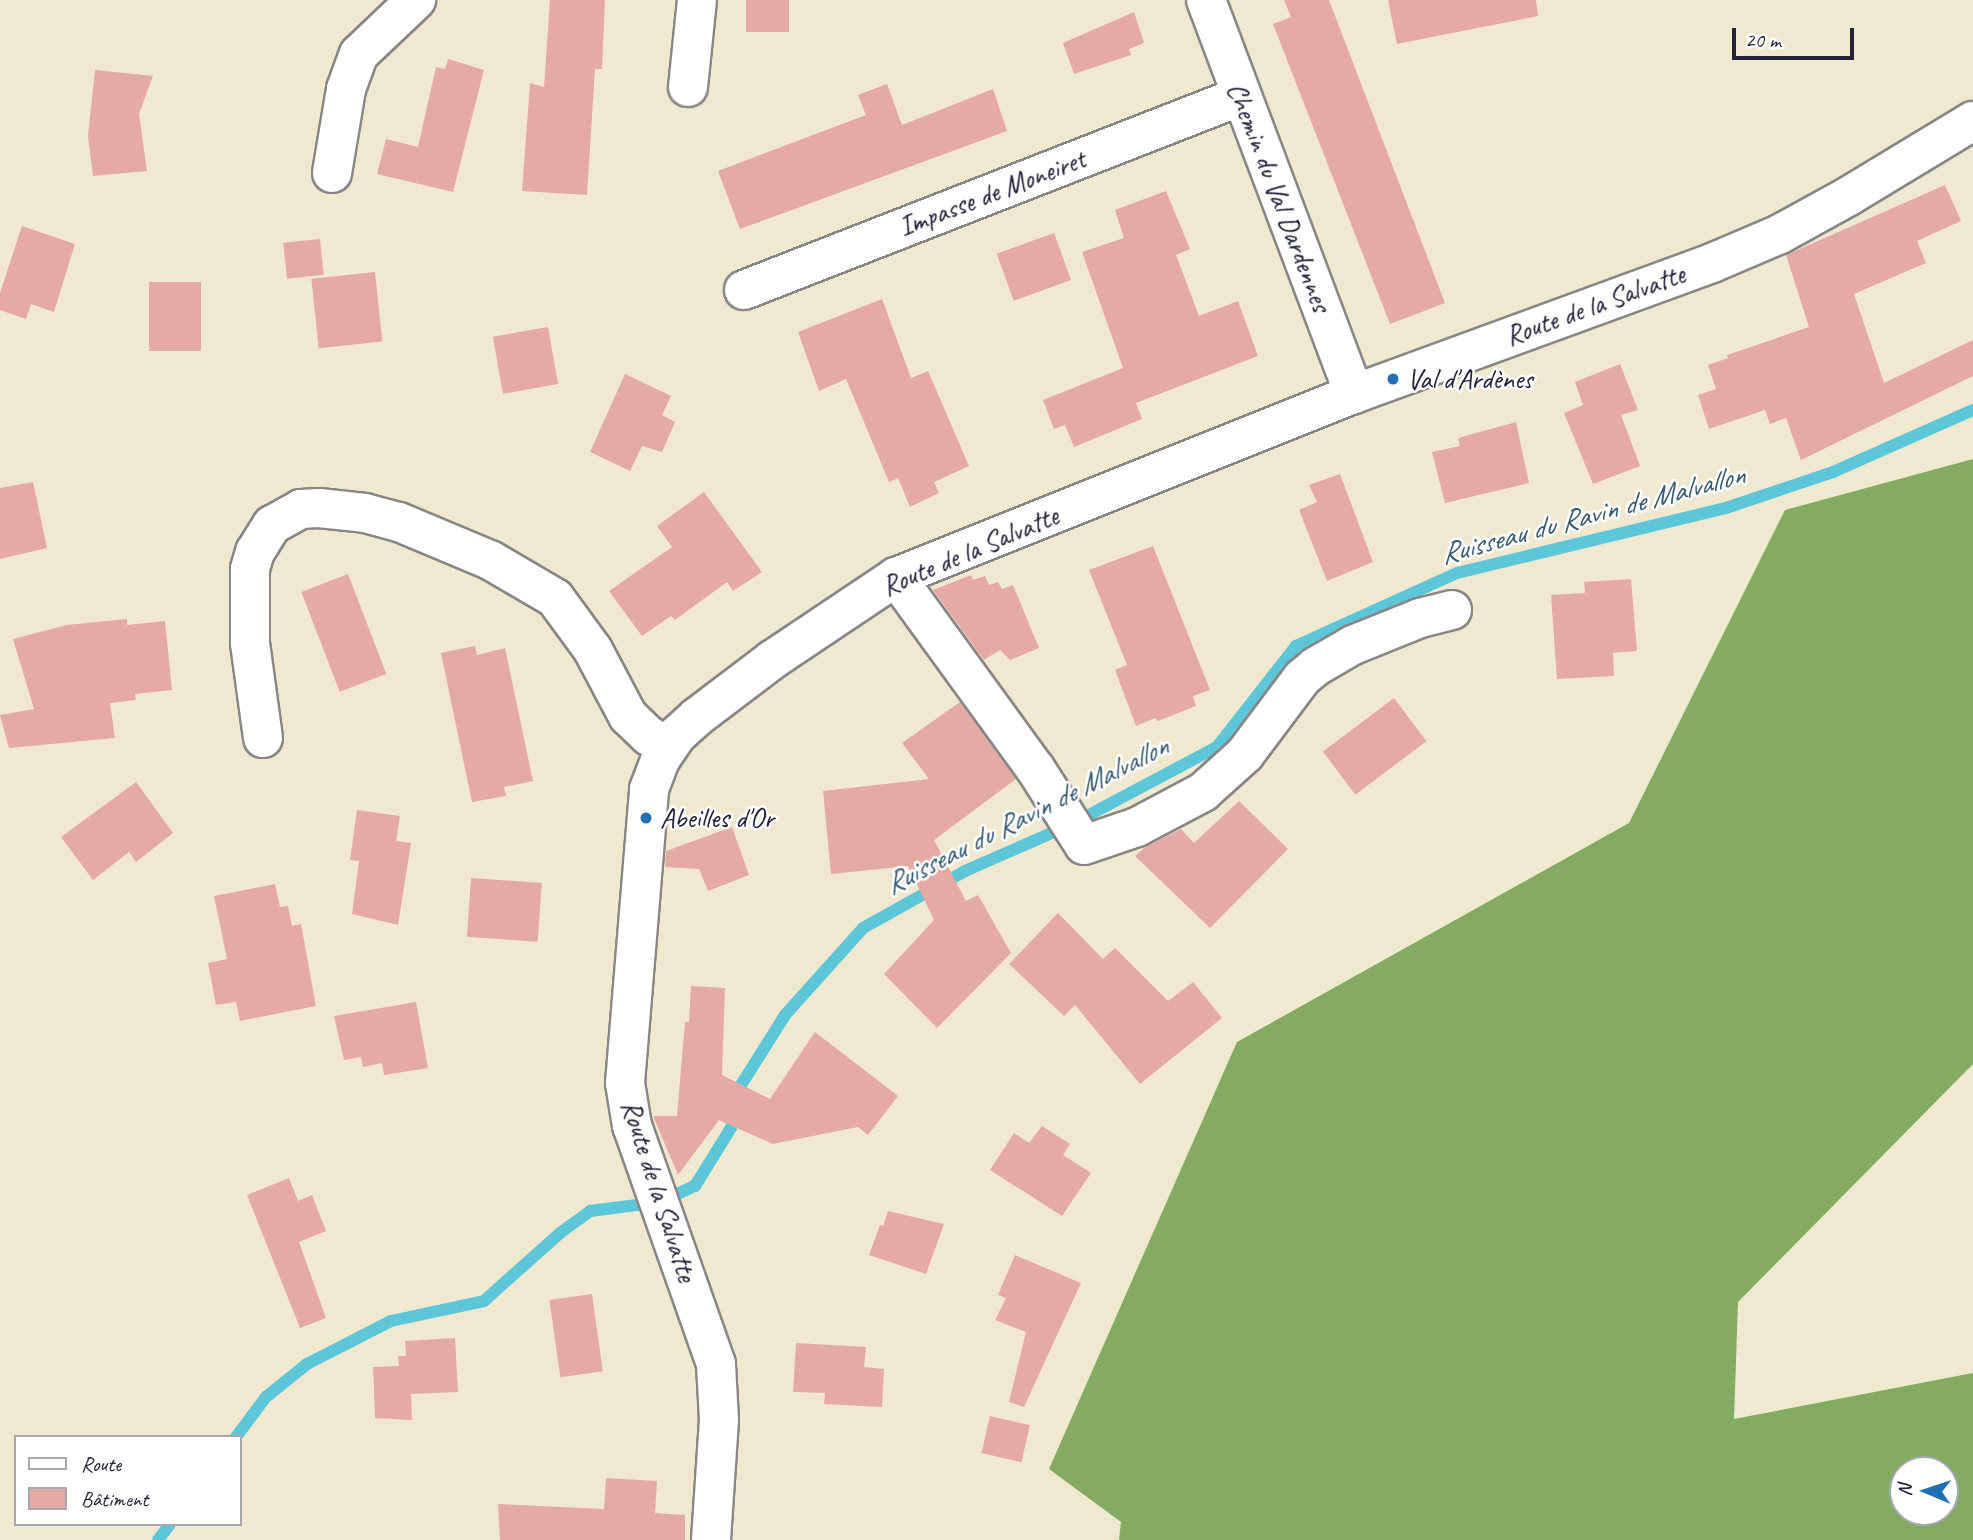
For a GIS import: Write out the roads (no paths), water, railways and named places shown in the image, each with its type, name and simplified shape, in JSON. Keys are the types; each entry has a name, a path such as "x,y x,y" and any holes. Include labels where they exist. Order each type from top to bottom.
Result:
{"street":[{"path":"332,173 346,89 359,54 416,0"},
{"path":"688,87 697,0"},
{"name":"Chemin du Val Dardennes","path":"1206,0 1354,394"},
{"name":"Impasse de Moneiret","path":"744,290 1241,96"},
{"name":"Route de la Salvatte","path":"711,1540 719,1420 716,1364 632,1126 625,1083 649,789 667,747 696,717 772,660 896,577 1354,394 1712,263 1780,234 1973,121"},
{"path":"263,737 250,643 250,569 255,552 272,525 302,509 319,508 352,511 399,522 490,560 555,598 593,650 628,716 649,737 667,747"},
{"path":"896,577 1084,845 1112,837 1203,792 1245,754 1302,678 1315,667 1353,645 1420,618 1452,610"}],"waterway":[{"name":"Ruisseau du Ravin de Malvallon","path":"238,1435 266,1397 307,1364 391,1321 484,1301 560,1233 590,1211 660,1202 695,1186 731,1128 741,1085 785,1015 863,928 965,871 1072,824 1217,747 1296,646 1457,573 1726,508 1833,472 1973,410"},
{"name":"Ruisseau du Ravin de Malvallon","path":"158,1540 168,1526"}],"place":[{"name":"Val d'Ardènes","path":"1393,379"},
{"name":"Abeilles d'Or","path":"646,818"}]}
